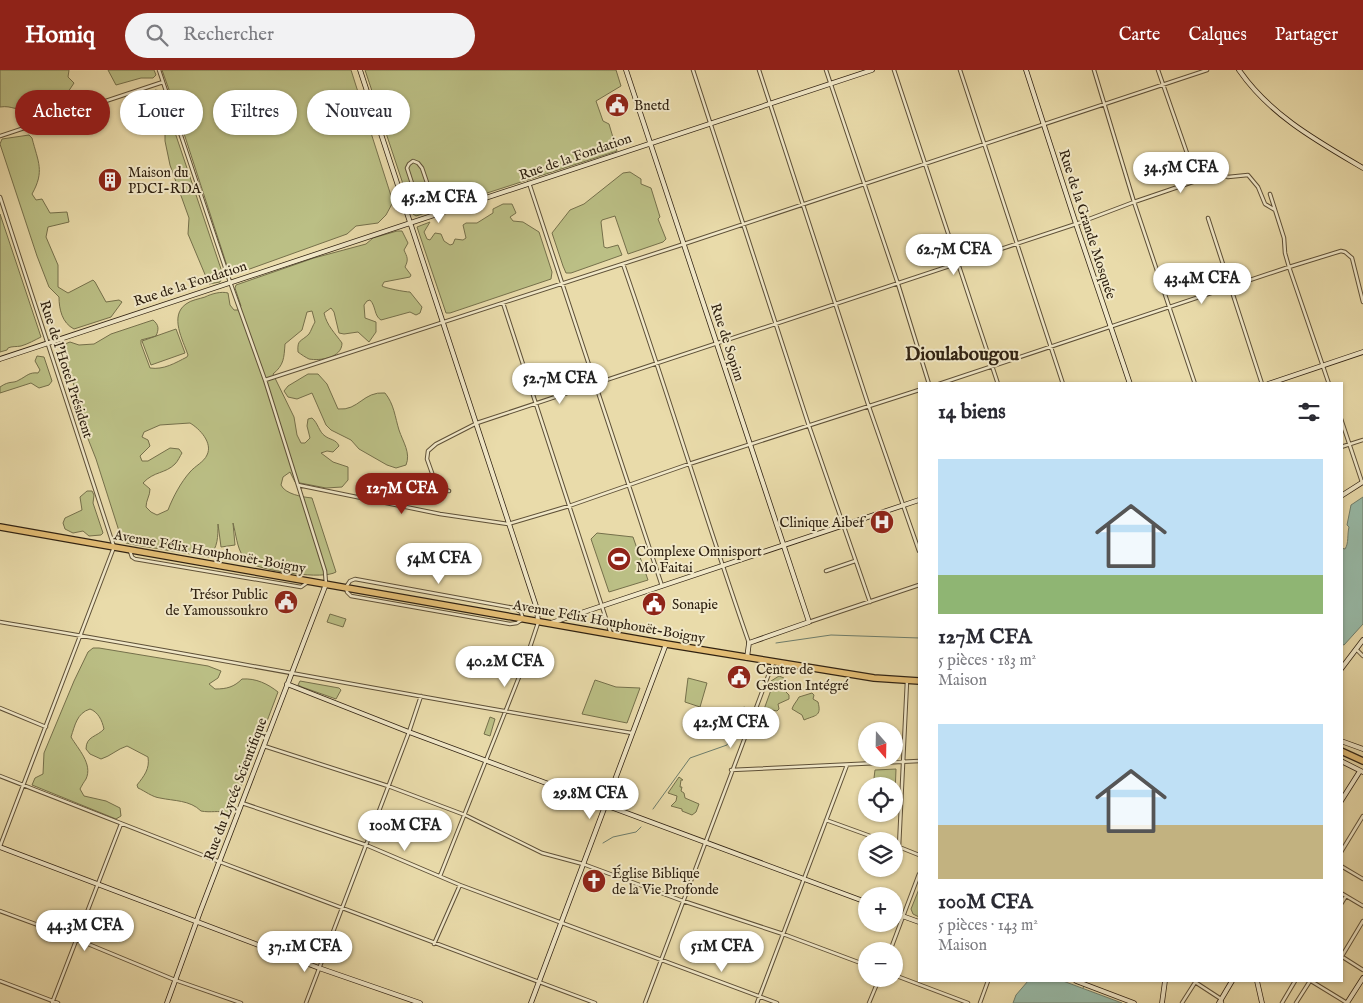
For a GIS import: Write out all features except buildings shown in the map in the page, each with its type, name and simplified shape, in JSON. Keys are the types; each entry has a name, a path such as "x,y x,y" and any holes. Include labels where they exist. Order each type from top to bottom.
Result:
{"highway":[{"name":"Avenue Félix Houphouët-Boigny","path":"0,527 747,658 874,678 918,682"},
{"path":"1343,752 1363,761"}],"street":[{"path":"159,70 265,380 325,572 326,584"},
{"path":"360,70 537,609 538,622 536,634 440,876"},
{"name":"Rue de Sopim","path":"626,70 809,622"},
{"path":"693,70 870,602"},
{"path":"759,70 835,305 918,548"},
{"path":"826,70 898,284 928,382"},
{"name":"Rue de la Fondation","path":"0,359 872,70"},
{"path":"894,70 997,382"},
{"path":"960,70 1062,382"},
{"name":"Rue de la Grande Mosquée","path":"1026,70 1129,382"},
{"path":"1094,70 1134,202 1194,382"},
{"path":"1158,70 1196,180"},
{"path":"265,380 563,284 1207,70"},
{"path":"1238,70 1254,90 1304,133 1363,168"},
{"path":"0,136 163,82"},
{"path":"435,206 422,168 413,161 408,164 407,168 420,208 426,209 435,206 456,198"},
{"path":"449,491 437,487 427,459 428,451 436,444 477,423 959,264 1219,172 1228,177 1248,175 1258,187 1266,204 1275,210"},
{"path":"529,184 662,586"},
{"path":"1270,194 1284,238 1285,253 1289,267 1328,382"},
{"name":"Rue de l'Hotel Président","path":"0,197 114,547"},
{"path":"1208,218 1261,382"},
{"path":"945,382 1341,251 1352,258 1363,302"},
{"path":"623,264 749,643 747,658"},
{"path":"503,303 611,634"},
{"path":"1274,382 1363,352"},
{"path":"298,485 440,514 508,524 918,390"},
{"path":"1343,425 1363,482 1343,495"},
{"path":"1343,446 1363,440"},
{"path":"549,623 918,500"},
{"path":"114,547 0,846 319,968 420,1003"},
{"path":"826,571 855,561"},
{"path":"346,587 350,581 355,579 518,609 523,618"},
{"name":"Rue du Lycée Scientifique","path":"167,1003 286,684 326,584"},
{"path":"749,643 918,585"},
{"path":"0,622 632,733"},
{"path":"1343,666 1363,640"},
{"path":"531,1003 666,644"},
{"path":"1356,649 1363,656"},
{"path":"645,1003 773,662"},
{"path":"907,681 903,762 918,761"},
{"path":"286,684 409,732 858,899"},
{"path":"306,1003 409,732 420,696"},
{"path":"0,708 46,726"},
{"path":"1343,742 1363,749"},
{"path":"264,746 388,786 465,815 542,853 583,864 858,962"},
{"path":"1343,762 1361,772 1343,798"},
{"path":"732,770 858,764"},
{"path":"757,1003 847,765"},
{"path":"900,832 903,767"},
{"path":"0,776 434,944 595,1003"},
{"path":"242,804 366,845 460,885 778,1003"},
{"path":"1343,849 1363,816"},
{"path":"826,820 859,832"},
{"path":"52,1002 122,824"},
{"path":"903,849 918,855"},
{"path":"1343,867 1363,879"},
{"path":"918,877 903,916 918,922"},
{"path":"434,944 460,885"},
{"path":"1343,894 1363,906"},
{"path":"1343,901 1346,896"},
{"path":"0,912 76,939 176,980 241,1003"},
{"path":"1343,953 1363,921"},
{"path":"1343,957 1363,970"},
{"path":"903,978 968,1003"},
{"path":"1312,982 1347,1003 1363,978"},
{"path":"0,982 58,1003"},
{"path":"980,1003 988,982"},
{"path":"1079,982 1134,1003"},
{"path":"1162,1003 1165,982"},
{"path":"1182,1003 1196,982 1221,1002 1231,982"},
{"path":"1257,982 1262,1003"},
{"path":"1282,1003 1294,982"},
{"path":"1296,1003 1309,982"},
{"path":"870,1003 876,987"}],"green space":[{"path":"0,70 69,70 68,77 74,83 69,90 15,90 15,108 0,107"},
{"path":"108,70 154,70 156,75 153,78 141,78 116,85"},
{"path":"162,70 351,70 357,90 307,90 307,135 372,135 393,202 386,215 378,223 356,226 347,234 233,275 229,272 184,135 203,135 203,90 169,90"},
{"path":"365,70 616,70 621,86 596,101 603,121 609,124 617,151 416,216 413,214 387,135 410,135 410,90 372,90"},
{"path":"29,135 32,138 38,160 39,173 32,194 36,200 42,199 50,213 67,212 69,222 48,227 46,237 58,265 58,287 68,293 93,280 106,302 119,300 122,302 111,317 74,329 64,319 59,297 49,287 37,256 0,144 2,139"},
{"path":"165,135 176,135 222,272 220,282 209,284 188,234 189,218 170,165"},
{"path":"630,172 641,179 641,184 651,188 660,217 658,219 666,239 663,242 628,254 615,216 602,220 604,247 618,245 622,255 571,273 566,273 552,233 570,210 584,204 623,173"},
{"path":"503,204 512,204 516,213 510,217 513,221 523,222 539,232 552,272 551,279 446,313 417,227 430,222 424,232 427,239 430,240 435,233 441,234 444,241 450,245 453,244 455,239 463,240 466,238 463,225 466,223 477,223 493,213 493,209"},
{"path":"0,214 41,337 24,345 10,347 0,352"},
{"path":"402,231 408,243 404,250 407,258 405,267 411,275 410,277 384,282 382,286 410,292 422,307 420,313 416,315 410,312 381,320 377,316 372,302 370,300 367,301 364,305 365,318 376,322 376,332 369,342 358,332 339,333 334,312 331,308 324,313 325,318 342,343 341,348 330,357 314,360 298,352 300,341 309,334 315,322 312,311 307,312 302,330 285,344 283,361 273,374 294,417 297,435 301,443 305,443 310,438 307,426 308,419 312,418 323,434 335,441 339,446 333,452 321,453 333,462 348,467 348,480 342,487 326,488 295,482 290,472 283,477 281,485 290,493 312,498 336,572 307,575 259,567 247,561 239,549 233,523 235,545 221,547 218,524 216,546 209,557 126,543 119,538 119,531 96,459 81,421 77,397 64,350 65,344 70,342 79,345 94,344 111,334 153,320 158,327 156,336 141,340 141,344 150,368 169,366 188,355 179,328 178,315 181,309 188,303 213,294 225,292 228,293 230,305 234,310 238,310 241,306 235,288 236,285 314,258 366,244 373,238","holes":["190,423 207,441 207,455 183,480 168,510 157,515 146,507 150,489 143,483 151,476 171,467 182,453 179,449 170,448 148,461 142,461 140,456 150,446 148,440 142,437 144,432 160,425"]},
{"path":"176,329 185,353 151,365 142,341"},
{"path":"37,356 44,357 52,381 49,385 39,388 31,383 0,393 0,387 3,385 17,381 30,374 38,373 40,370 35,361"},
{"path":"308,374 318,374 327,384 338,409 351,407 371,395 385,393 392,406 406,448 408,456 406,465 396,468 387,465 359,449 351,440 331,430 326,425 312,393 297,399 288,397 284,391 288,386"},
{"path":"87,491 92,491 94,495 93,503 103,533 101,535 89,536 83,531 73,533 65,529 63,523 65,518 82,510 80,497"},
{"name":"Complexe Omnisport Mo Faitai","path":"597,533 633,537 648,580 609,592 591,539"},
{"path":"330,614 346,619 343,627 327,622"},
{"path":"93,648 208,666 221,671 218,678 209,684 215,689 230,687 242,679 252,679 270,686 278,692 250,766 228,813 201,811 197,807 182,801 157,797 138,788 137,785 147,769 148,757 127,746 101,759 90,754 86,749 86,745 90,739 104,729 99,717 90,709 79,716 71,737 84,757 88,768 86,779 80,789 84,796 106,801 120,808 121,816 116,819 32,785 35,778 43,774 44,753 74,681 88,652"},
{"path":"779,676 784,678 786,685 784,690 789,695 789,699 778,704 779,709 777,711 772,710 765,715 763,712 771,690 771,681"},
{"path":"688,678 707,683 700,707 685,702"},
{"path":"595,680 616,687 640,688 627,723 582,714"},
{"path":"300,681 339,688 341,690 336,699 298,685"},
{"path":"812,693 814,695 813,699 818,702 819,710 817,715 804,720 802,715 792,709 799,697"},
{"path":"490,717 495,719 490,736 484,734"},
{"path":"896,769 896,777 874,777 875,770"},
{"path":"679,777 683,780 681,780 680,787 682,787 681,791 684,793 685,798 699,804 696,812 692,815 682,811 682,809 671,806 676,801 677,796 668,793"},
{"path":"918,892 918,916 913,914 911,909"}],"shaded area":[{"path":"1363,497 1363,624 1344,645 1343,548 1345,549 1347,544 1349,527 1347,525 1351,505"},
{"path":"1027,982 1066,982 1122,1003 1013,1003 1016,995"}],"waterway":[{"path":"776,643 831,635 918,638"},
{"path":"653,809 690,758 727,745 744,707"},
{"path":"603,843 613,837 636,832 641,827"},
{"path":"1083,988 1086,982"}],"place":[{"name":"Bnetd","path":"617,105"},
{"name":"Maison du PDCI-RDA","path":"110,180"},
{"name":"Clinique Aibef","path":"882,522"},
{"name":"Complexe Omnisport Mo Faitai","path":"619,559"},
{"name":"Trésor Public de Yamoussoukro","path":"286,602"},
{"name":"Sonapie","path":"654,604"},
{"name":"Centre de Gestion Intégré","path":"739,677"},
{"name":"Église Biblique de la Vie Profonde","path":"594,881"}],"district":[{"name":"Dioulabougou","path":"962,353"}]}
